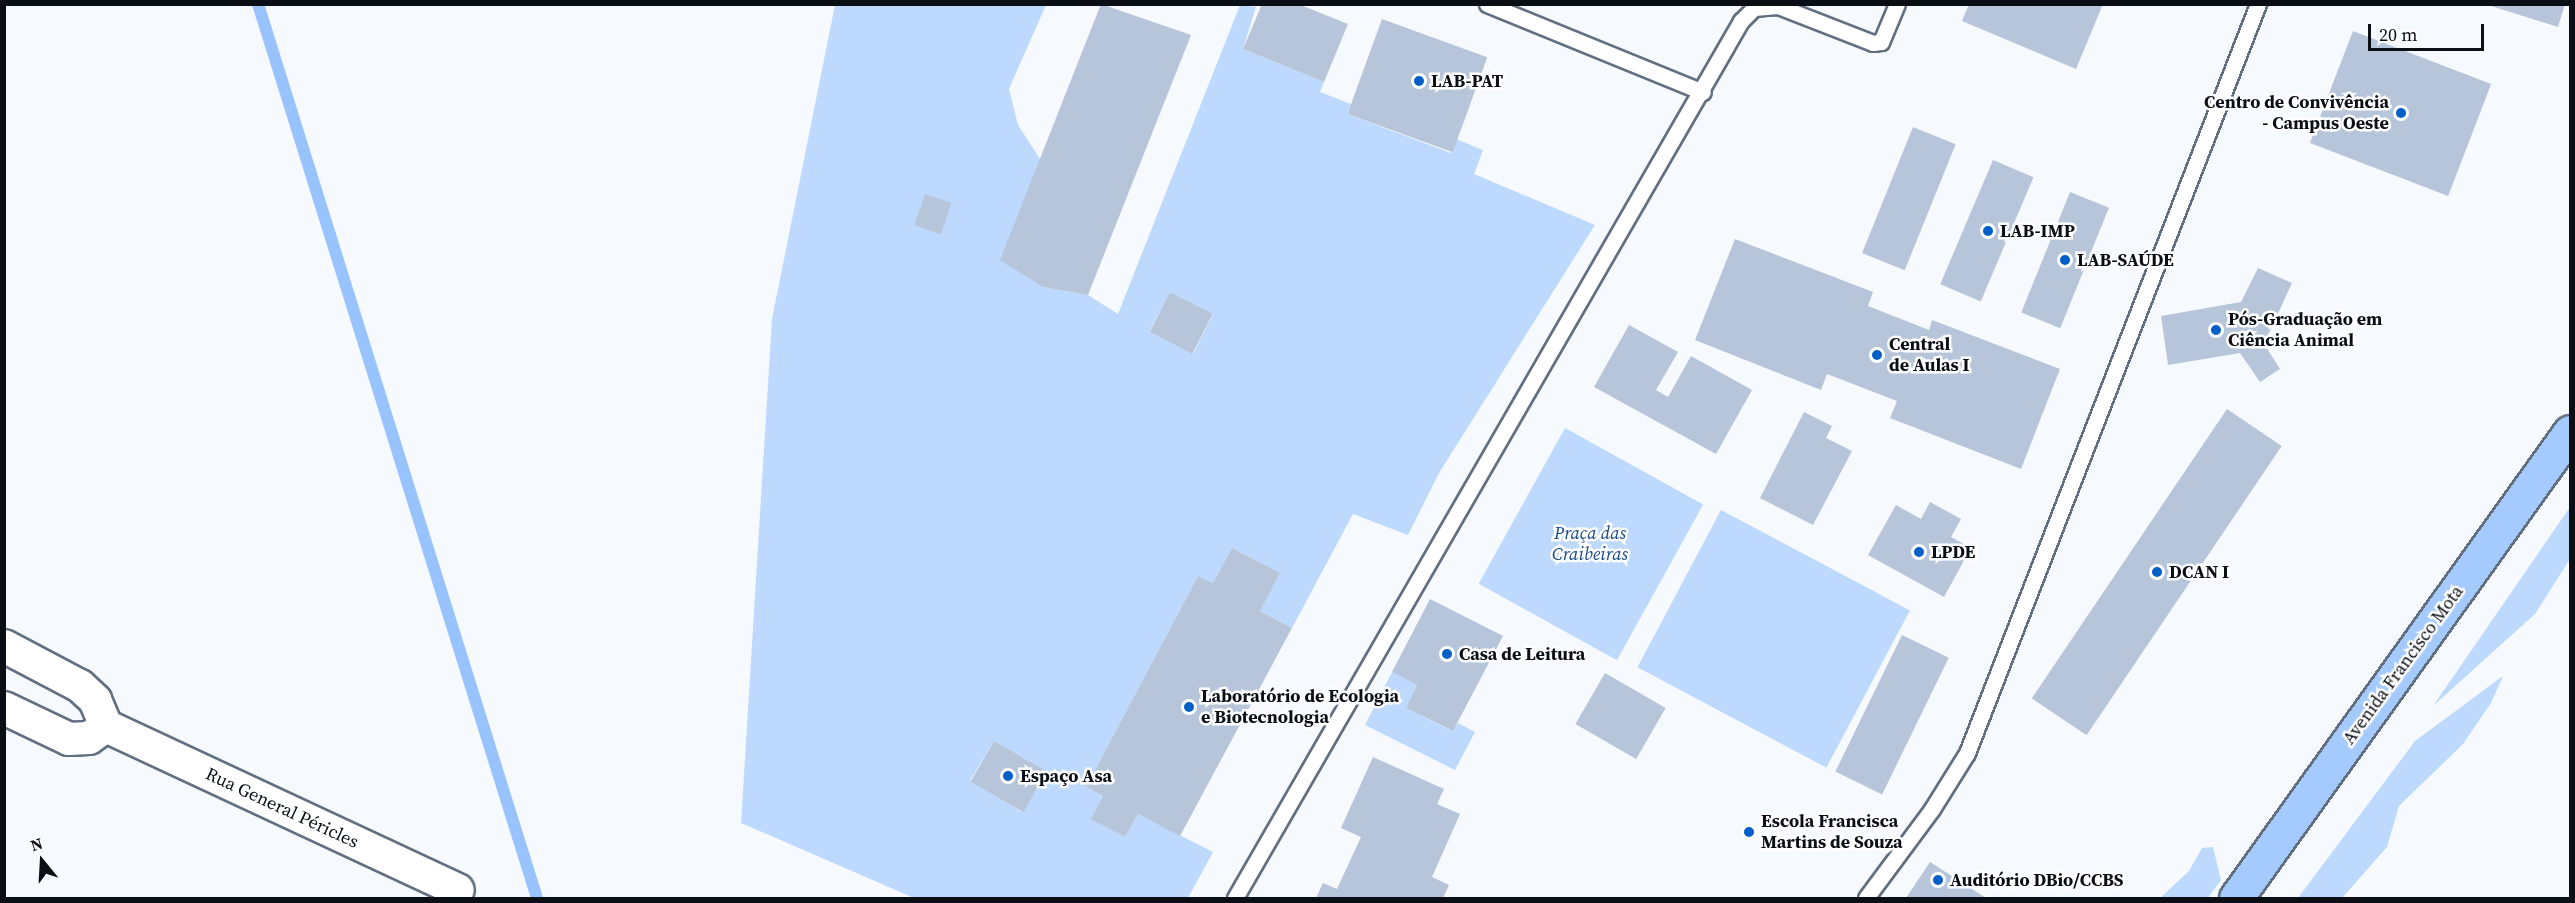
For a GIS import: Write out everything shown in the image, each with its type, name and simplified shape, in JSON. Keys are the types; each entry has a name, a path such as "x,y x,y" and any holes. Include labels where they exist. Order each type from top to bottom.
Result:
{"main road":[{"name":"Avenida Francisco Mota","path":"2236,898 2571,432"}],"street":[{"path":"4,646 80,686 95,700 106,726 89,738 69,739 4,708"},
{"name":"Rua General Péricles","path":"106,726 458,891"}],"lane":[{"path":"1487,4 1703,92"},
{"path":"1235,898 1703,92 1741,21 1754,8 1778,6 1873,43 1881,42 1897,4"},
{"path":"1866,898 1932,809 1966,753 2258,4"}],"green space":[{"path":"835,5 1046,5 1009,89 1018,125 1040,159 1043,287 1088,295 1118,314 1240,5 1256,7 1243,49 1324,82 1320,92 1351,104 1347,114 1451,153 1456,139 1483,150 1474,174 1595,225 1439,473 1408,535 1353,514 1292,628 1260,611 1279,573 1232,548 1213,583 1198,576 1086,787 1103,796 1092,819 1125,837 1138,814 1213,852 1188,898 914,898 741,823 772,319","holes":["1170,292 1213,314 1193,354 1149,332","994,741 1047,772 1022,812 970,781"]},
{"name":"Praça das Craibeiras","path":"1565,428 1703,505 1617,660 1479,584"},
{"path":"2570,507 2570,559 2535,614 2433,706"},
{"path":"1721,510 1910,610 1826,768 1637,667"},
{"path":"1392,672 1417,685 1406,708 1452,731 1458,723 1475,732 1455,770 1365,725"},
{"path":"2503,676 2491,703 2463,744 2399,806 2387,847 2342,898 2298,898 2415,741"},
{"path":"2213,847 2221,880 2208,898 2160,898 2189,871 2202,848"}],"building":[{"path":"1101,4 1191,35 1088,295 1043,287 1000,260"},
{"path":"1262,4 1298,4 1348,24 1324,82 1243,49"},
{"path":"1969,4 2103,4 2076,69 1962,21"},
{"path":"2485,4 2565,4 2558,27"},
{"name":"LAB-PAT","path":"1382,19 1487,57 1453,152 1347,114"},
{"name":"Centro de Convivência - Campus Oeste","path":"2353,31 2491,84 2448,196 2310,143"},
{"path":"1913,127 1956,144 1905,270 1862,253"},
{"name":"LAB-IMP","path":"1993,160 2034,177 1981,301 1940,284"},
{"name":"LAB-SAÚDE","path":"2070,192 2109,208 2060,328 2021,313"},
{"path":"925,194 951,203 941,234 914,225"},
{"name":"Central de Aulas I","path":"1735,239 1873,292 1868,306 1929,330 1932,320 2060,369 2021,469 1890,418 1897,401 1827,374 1821,390 1695,340"},
{"name":"Pós-Graduação em Ciência Animal","path":"2258,268 2292,283 2264,344 2280,369 2260,382 2240,353 2168,365 2161,316 2241,302"},
{"path":"1170,292 1213,314 1192,354 1150,332"},
{"path":"1629,325 1678,352 1656,390 1668,397 1691,356 1752,390 1716,454 1594,387"},
{"name":"DCAN I","path":"2227,409 2282,446 2087,735 2032,698"},
{"path":"1804,412 1832,426 1826,438 1852,451 1813,525 1760,498"},
{"name":"LPDE","path":"1930,502 1961,519 1951,537 1971,548 1944,597 1868,555 1896,505 1921,519"},
{"name":"Laboratório de Ecologia e Biotecnologia","path":"1232,548 1280,573 1260,611 1292,628 1180,836 1138,814 1125,837 1091,819 1103,796 1086,787 1198,576 1213,583"},
{"name":"Casa de Leitura","path":"1430,599 1503,636 1453,731 1406,708 1417,685 1392,672"},
{"path":"1902,635 1949,658 1882,794 1835,772"},
{"path":"1605,673 1666,708 1636,759 1576,724"},
{"name":"Espaço Asa","path":"994,741 1047,772 1023,812 970,782"},
{"path":"1373,757 1444,789 1437,804 1460,814 1432,877 1449,885 1443,898 1316,898 1323,883 1337,889 1361,837 1341,828"},
{"name":"Auditório DBio/CCBS","path":"1930,862 1986,898 1906,898"}],"waterway":[{"path":"258,4 537,898"}],"place":[{"name":"LAB-PAT","path":"1419,81"},
{"name":"Centro de Convivência - Campus Oeste","path":"2401,113"},
{"name":"LAB-IMP","path":"1988,231"},
{"name":"LAB-SAÚDE","path":"2065,260"},
{"name":"Pós-Graduação em Ciência Animal","path":"2216,330"},
{"name":"Central de Aulas I","path":"1877,355"},
{"name":"LPDE","path":"1919,552"},
{"name":"DCAN I","path":"2157,572"},
{"name":"Casa de Leitura","path":"1447,654"},
{"name":"Laboratório de Ecologia e Biotecnologia","path":"1189,707"},
{"name":"Espaço Asa","path":"1008,776"},
{"name":"Escola Francisca Martins de Souza","path":"1749,832"},
{"name":"Auditório DBio/CCBS","path":"1938,880"}]}
